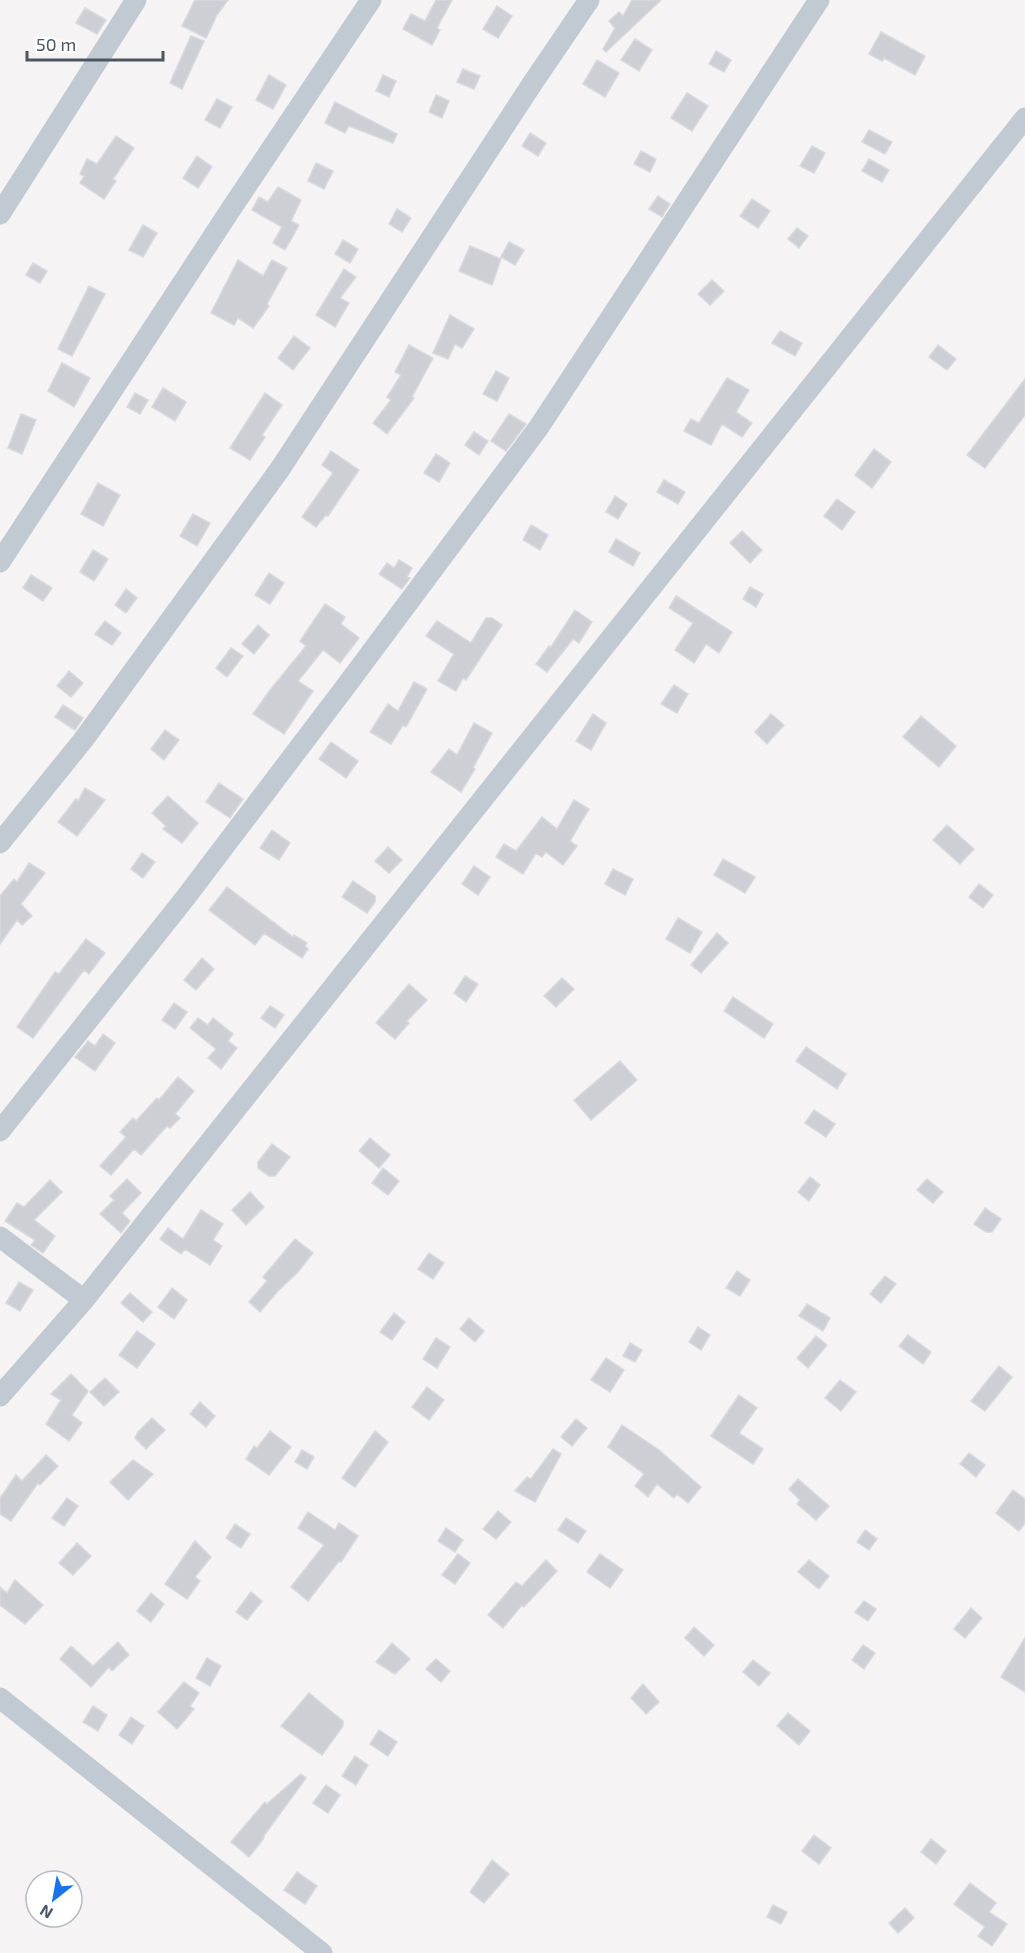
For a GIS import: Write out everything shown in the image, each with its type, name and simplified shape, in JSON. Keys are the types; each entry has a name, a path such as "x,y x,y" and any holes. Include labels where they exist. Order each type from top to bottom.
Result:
{"street":[{"path":"0,214 136,0"},
{"path":"0,562 371,0"},
{"path":"0,843 84,739 280,469 589,0"},
{"path":"0,1131 186,897 538,427 819,0"},
{"path":"0,1396 84,1300 1025,118"},
{"path":"0,1237 84,1300"},
{"path":"0,1698 322,1953"}],"building":[{"path":"195,0 228,0 217,15 206,38 182,26"},
{"path":"436,0 452,0 437,28 440,30 432,45 403,29 411,14 425,21"},
{"path":"632,0 661,0 606,52 603,49 615,28 609,21 619,12 623,16"},
{"path":"497,6 512,16 498,38 483,29"},
{"path":"85,8 106,20 97,34 76,23"},
{"path":"881,32 925,56 915,75 884,58 882,61 869,54"},
{"path":"191,36 204,41 182,89 170,83"},
{"path":"635,39 652,50 639,71 621,60"},
{"path":"716,51 731,60 724,72 709,64"},
{"path":"597,60 619,73 605,97 583,84"},
{"path":"463,69 480,76 474,89 457,82"},
{"path":"269,75 286,85 273,109 256,100"},
{"path":"383,75 396,81 389,97 376,91"},
{"path":"687,93 708,106 692,131 671,118"},
{"path":"436,95 449,101 442,118 429,112"},
{"path":"217,99 232,107 220,128 205,120"},
{"path":"335,102 397,134 393,143 349,126 345,133 325,123"},
{"path":"869,130 892,142 885,154 862,142"},
{"path":"530,133 546,143 538,156 522,146"},
{"path":"116,136 134,148 113,179 116,181 104,199 80,183 84,176 80,174 87,159 97,164"},
{"path":"812,146 825,153 814,173 800,166"},
{"path":"641,151 656,159 650,172 634,164"},
{"path":"197,156 212,167 198,188 183,178"},
{"path":"869,159 889,170 882,182 862,171"},
{"path":"316,163 333,171 324,189 308,181"},
{"path":"278,187 301,200 291,221 299,225 285,250 273,243 282,227 252,210 259,197 268,202"},
{"path":"658,196 670,204 662,217 649,209"},
{"path":"752,199 770,211 758,228 740,216"},
{"path":"397,209 411,218 402,232 389,224"},
{"path":"143,225 157,233 143,257 129,250"},
{"path":"797,228 808,236 799,248 788,239"},
{"path":"343,240 358,249 350,263 335,254"},
{"path":"509,242 524,250 515,265 501,257"},
{"path":"470,246 501,259 492,285 459,271"},
{"path":"238,260 263,276 272,260 287,268 267,304 269,306 253,328 238,318 234,325 211,313"},
{"path":"33,263 47,271 40,283 26,275"},
{"path":"344,269 356,277 340,298 349,303 335,327 316,315"},
{"path":"712,280 724,291 710,305 698,294"},
{"path":"89,286 105,294 72,356 58,349"},
{"path":"450,315 474,329 462,348 455,344 448,359 433,353"},
{"path":"780,331 802,343 795,356 772,343"},
{"path":"294,336 310,348 293,370 278,358"},
{"path":"409,345 433,358 412,397 414,398 387,434 373,423 391,400 387,397 401,375 395,372"},
{"path":"938,345 956,359 947,370 929,357"},
{"path":"62,363 90,378 74,407 48,391"},
{"path":"496,371 509,378 497,401 483,394"},
{"path":"727,378 749,390 736,412 752,423 742,437 722,424 711,445 684,431 691,419 699,423"},
{"path":"1025,379 1025,415 985,468 967,455"},
{"path":"163,388 186,402 175,421 152,407"},
{"path":"135,393 148,400 140,414 127,407"},
{"path":"265,393 282,405 262,435 265,437 250,460 230,448"},
{"path":"21,414 36,420 22,454 8,448"},
{"path":"509,414 526,424 506,451 491,441"},
{"path":"474,432 488,441 479,455 465,445"},
{"path":"874,449 891,462 872,488 855,475"},
{"path":"331,451 359,470 328,516 326,515 316,527 302,517 333,473 322,465"},
{"path":"436,454 450,463 439,482 424,473"},
{"path":"664,480 685,492 678,504 657,492"},
{"path":"98,483 120,495 103,526 81,514"},
{"path":"615,496 627,504 618,519 606,512"},
{"path":"837,499 855,512 842,530 824,516"},
{"path":"193,514 210,523 197,546 180,536"},
{"path":"531,525 548,535 540,550 523,540"},
{"path":"742,531 762,550 750,563 730,543"},
{"path":"616,539 640,553 633,566 609,552"},
{"path":"93,550 108,559 94,581 80,572"},
{"path":"399,560 412,568 407,577 410,578 402,589 379,574 387,563 394,568"},
{"path":"269,573 284,583 270,604 255,595"},
{"path":"31,575 52,588 43,601 23,588"},
{"path":"750,587 763,594 756,607 743,599"},
{"path":"126,589 137,598 126,613 115,605"},
{"path":"676,596 732,632 719,653 706,644 694,663 675,650 693,623 669,608"},
{"path":"325,604 345,617 341,624 359,638 340,663 323,650 298,681 313,691 284,734 253,714 306,646 300,641"},
{"path":"575,610 592,622 579,643 573,639 547,672 536,664 549,646 551,647"},
{"path":"486,618 492,618 502,625 466,680 463,678 456,691 438,681 454,654 426,636 437,621 471,643"},
{"path":"105,621 121,633 112,645 95,634"},
{"path":"258,625 269,635 254,654 242,644"},
{"path":"231,648 243,656 227,677 216,668"},
{"path":"69,671 83,683 71,697 57,686"},
{"path":"414,682 427,689 406,727 403,725 391,744 370,732 388,704 398,711"},
{"path":"674,685 688,694 677,713 661,704"},
{"path":"63,705 83,718 75,730 55,717"},
{"path":"593,714 606,723 591,750 576,741"},
{"path":"771,714 784,725 767,744 755,732"},
{"path":"921,716 956,746 939,767 903,737"},
{"path":"474,723 492,733 461,792 431,772 449,749 457,755"},
{"path":"165,730 179,740 164,760 151,749"},
{"path":"331,742 358,761 346,778 319,759"},
{"path":"219,783 243,799 230,818 206,802"},
{"path":"85,788 105,800 77,836 58,822 76,799 78,801"},
{"path":"168,796 198,823 182,843 163,829 166,826 152,813"},
{"path":"574,800 589,809 570,841 577,846 563,865 546,852 542,857 536,853 523,874 496,857 504,844 516,851 542,817 557,829"},
{"path":"947,825 974,849 960,864 933,840"},
{"path":"272,830 290,843 279,860 260,848"},
{"path":"388,847 402,860 389,873 375,861"},
{"path":"142,853 155,862 143,878 131,869"},
{"path":"723,859 755,877 745,893 714,875"},
{"path":"29,863 45,873 21,904 32,916 22,925 17,920 0,944 0,896 14,879 17,882"},
{"path":"474,866 490,877 478,895 462,884"},
{"path":"613,869 633,879 625,895 605,884"},
{"path":"353,881 375,896 375,902 367,913 342,897"},
{"path":"979,884 993,895 983,908 969,897"},
{"path":"227,887 293,937 294,935 307,943 305,946 308,949 302,958 264,933 255,945 209,910"},
{"path":"678,918 702,932 690,953 666,939"},
{"path":"717,933 728,943 701,973 691,965"},
{"path":"86,939 105,953 89,974 84,970 33,1038 17,1027 55,972 59,974"},
{"path":"202,958 214,969 196,990 184,980"},
{"path":"465,976 478,984 466,1002 454,993"},
{"path":"562,978 574,989 556,1007 544,996"},
{"path":"409,984 427,1000 407,1021 409,1023 395,1039 376,1023"},
{"path":"733,997 773,1024 764,1038 724,1011"},
{"path":"174,1003 187,1012 175,1029 162,1020"},
{"path":"270,1006 284,1015 275,1028 261,1018"},
{"path":"198,1018 208,1025 213,1018 233,1034 228,1041 237,1048 221,1069 208,1058 216,1049 190,1028"},
{"path":"103,1034 115,1043 95,1071 75,1057 88,1041 95,1046"},
{"path":"806,1047 846,1074 837,1089 796,1061"},
{"path":"620,1061 637,1080 591,1120 574,1100"},
{"path":"178,1077 194,1091 175,1114 180,1118 170,1128 167,1126 141,1155 134,1149 111,1175 100,1166 126,1137 120,1132 133,1118 136,1121 157,1098 159,1100"},
{"path":"814,1110 835,1124 826,1137 805,1123"},
{"path":"370,1138 390,1155 379,1168 359,1151"},
{"path":"272,1144 290,1157 275,1176 269,1176 258,1168 258,1162"},
{"path":"383,1168 399,1181 388,1195 372,1183"},
{"path":"810,1177 820,1185 809,1201 798,1192"},
{"path":"127,1179 141,1193 122,1213 130,1221 121,1233 100,1214 114,1200 110,1196"},
{"path":"927,1179 943,1192 933,1203 917,1190"},
{"path":"50,1180 62,1192 34,1220 55,1236 43,1253 31,1245 35,1240 5,1221 17,1203 24,1207"},
{"path":"250,1192 264,1207 246,1225 232,1210"},
{"path":"985,1208 1001,1219 992,1232 986,1232 974,1224"},
{"path":"201,1210 223,1224 213,1240 222,1246 210,1265 185,1249 181,1254 160,1239 168,1228 183,1239"},
{"path":"295,1239 313,1253 260,1312 249,1302 267,1281 263,1277"},
{"path":"429,1253 444,1263 433,1279 418,1269"},
{"path":"737,1271 750,1280 740,1296 726,1288"},
{"path":"885,1276 896,1284 881,1303 870,1294"},
{"path":"19,1282 33,1290 20,1311 6,1303"},
{"path":"172,1288 187,1300 174,1319 158,1307"},
{"path":"130,1293 152,1312 143,1322 121,1303"},
{"path":"807,1304 830,1318 823,1331 799,1316"},
{"path":"394,1313 405,1322 392,1340 380,1332"},
{"path":"469,1318 484,1331 475,1342 460,1329"},
{"path":"698,1327 710,1335 701,1350 689,1342"},
{"path":"137,1331 155,1344 137,1368 119,1355"},
{"path":"908,1335 931,1352 923,1364 899,1346"},
{"path":"816,1336 827,1345 808,1368 797,1358"},
{"path":"436,1338 450,1347 437,1368 423,1359"},
{"path":"630,1343 642,1350 635,1362 623,1356"},
{"path":"606,1358 624,1370 610,1392 591,1380"},
{"path":"999,1366 1012,1377 985,1411 971,1401"},
{"path":"71,1374 88,1391 72,1415 82,1423 69,1441 46,1424 61,1400 51,1394"},
{"path":"105,1378 119,1392 104,1406 90,1392"},
{"path":"840,1380 856,1392 841,1411 825,1398"},
{"path":"427,1387 444,1400 429,1420 412,1407"},
{"path":"739,1395 757,1408 739,1433 763,1449 753,1464 711,1436"},
{"path":"200,1402 215,1416 206,1427 190,1414"},
{"path":"152,1418 165,1430 146,1449 135,1438"},
{"path":"576,1419 587,1428 572,1446 561,1437"},
{"path":"622,1425 659,1450 701,1487 688,1503 677,1494 674,1498 657,1484 648,1497 635,1486 644,1474 608,1447"},
{"path":"270,1431 291,1447 269,1475 246,1459 254,1446 257,1448"},
{"path":"375,1431 388,1442 355,1487 342,1478"},
{"path":"553,1449 561,1454 535,1502 515,1491 527,1477 531,1479"},
{"path":"302,1450 314,1457 307,1469 295,1462"},
{"path":"969,1453 985,1465 976,1477 960,1464"},
{"path":"46,1455 58,1466 40,1485 38,1483 11,1521 0,1514 0,1498 16,1475 22,1481"},
{"path":"133,1460 153,1474 128,1500 110,1482"},
{"path":"798,1479 829,1506 816,1520 797,1504 800,1500 789,1489"},
{"path":"1013,1490 1025,1499 1025,1523 1019,1531 996,1513"},
{"path":"67,1498 78,1506 64,1526 52,1518"},
{"path":"498,1511 511,1522 496,1539 483,1529"},
{"path":"308,1512 335,1530 339,1523 358,1536 341,1562 339,1561 308,1601 291,1587 324,1545 298,1528"},
{"path":"566,1518 586,1531 578,1543 558,1530"},
{"path":"235,1524 250,1534 241,1548 226,1538"},
{"path":"446,1528 463,1540 455,1552 438,1541"},
{"path":"865,1530 877,1539 869,1550 857,1542"},
{"path":"195,1541 211,1557 195,1577 200,1581 187,1599 165,1584"},
{"path":"77,1543 91,1556 73,1575 59,1563"},
{"path":"458,1554 470,1563 455,1584 442,1575"},
{"path":"600,1554 623,1570 610,1588 587,1572"},
{"path":"546,1560 557,1571 524,1607 522,1605 503,1628 488,1615 516,1582 522,1586"},
{"path":"809,1560 829,1576 819,1589 798,1572"},
{"path":"15,1580 43,1605 25,1624 0,1605 0,1587 7,1593"},
{"path":"251,1592 262,1601 247,1620 236,1612"},
{"path":"151,1593 164,1604 151,1622 137,1611"},
{"path":"864,1601 876,1609 868,1621 855,1612"},
{"path":"971,1608 982,1618 965,1638 954,1629"},
{"path":"694,1627 714,1645 704,1656 685,1638"},
{"path":"1025,1638 1025,1692 1001,1677"},
{"path":"118,1642 129,1655 112,1671 109,1667 91,1687 60,1659 71,1646 93,1666"},
{"path":"392,1643 410,1659 395,1674 376,1662"},
{"path":"863,1645 875,1653 864,1669 852,1660"},
{"path":"207,1658 221,1666 210,1686 196,1678"},
{"path":"436,1659 450,1671 441,1682 426,1669"},
{"path":"753,1660 770,1673 759,1686 743,1672"},
{"path":"184,1682 199,1693 190,1706 194,1709 177,1729 158,1712"},
{"path":"643,1684 659,1702 646,1714 631,1698"},
{"path":"309,1693 343,1721 343,1726 322,1755 281,1726"},
{"path":"93,1706 107,1715 98,1731 83,1722"},
{"path":"788,1713 810,1731 799,1745 777,1726"},
{"path":"131,1717 144,1726 132,1744 119,1735"},
{"path":"379,1730 397,1742 388,1756 370,1744"},
{"path":"355,1756 368,1765 356,1785 342,1776"},
{"path":"301,1774 306,1778 249,1857 231,1842 265,1802 267,1804"},
{"path":"326,1785 340,1795 328,1813 313,1803"},
{"path":"814,1835 831,1848 819,1864 802,1851"},
{"path":"931,1839 946,1851 936,1864 921,1852"},
{"path":"492,1860 509,1874 484,1903 470,1892"},
{"path":"297,1872 317,1886 305,1904 284,1890"},
{"path":"970,1883 996,1903 989,1912 1007,1924 992,1946 978,1936 985,1927 954,1904"},
{"path":"773,1905 787,1912 781,1924 767,1917"},
{"path":"905,1908 914,1918 898,1933 889,1923"}]}
